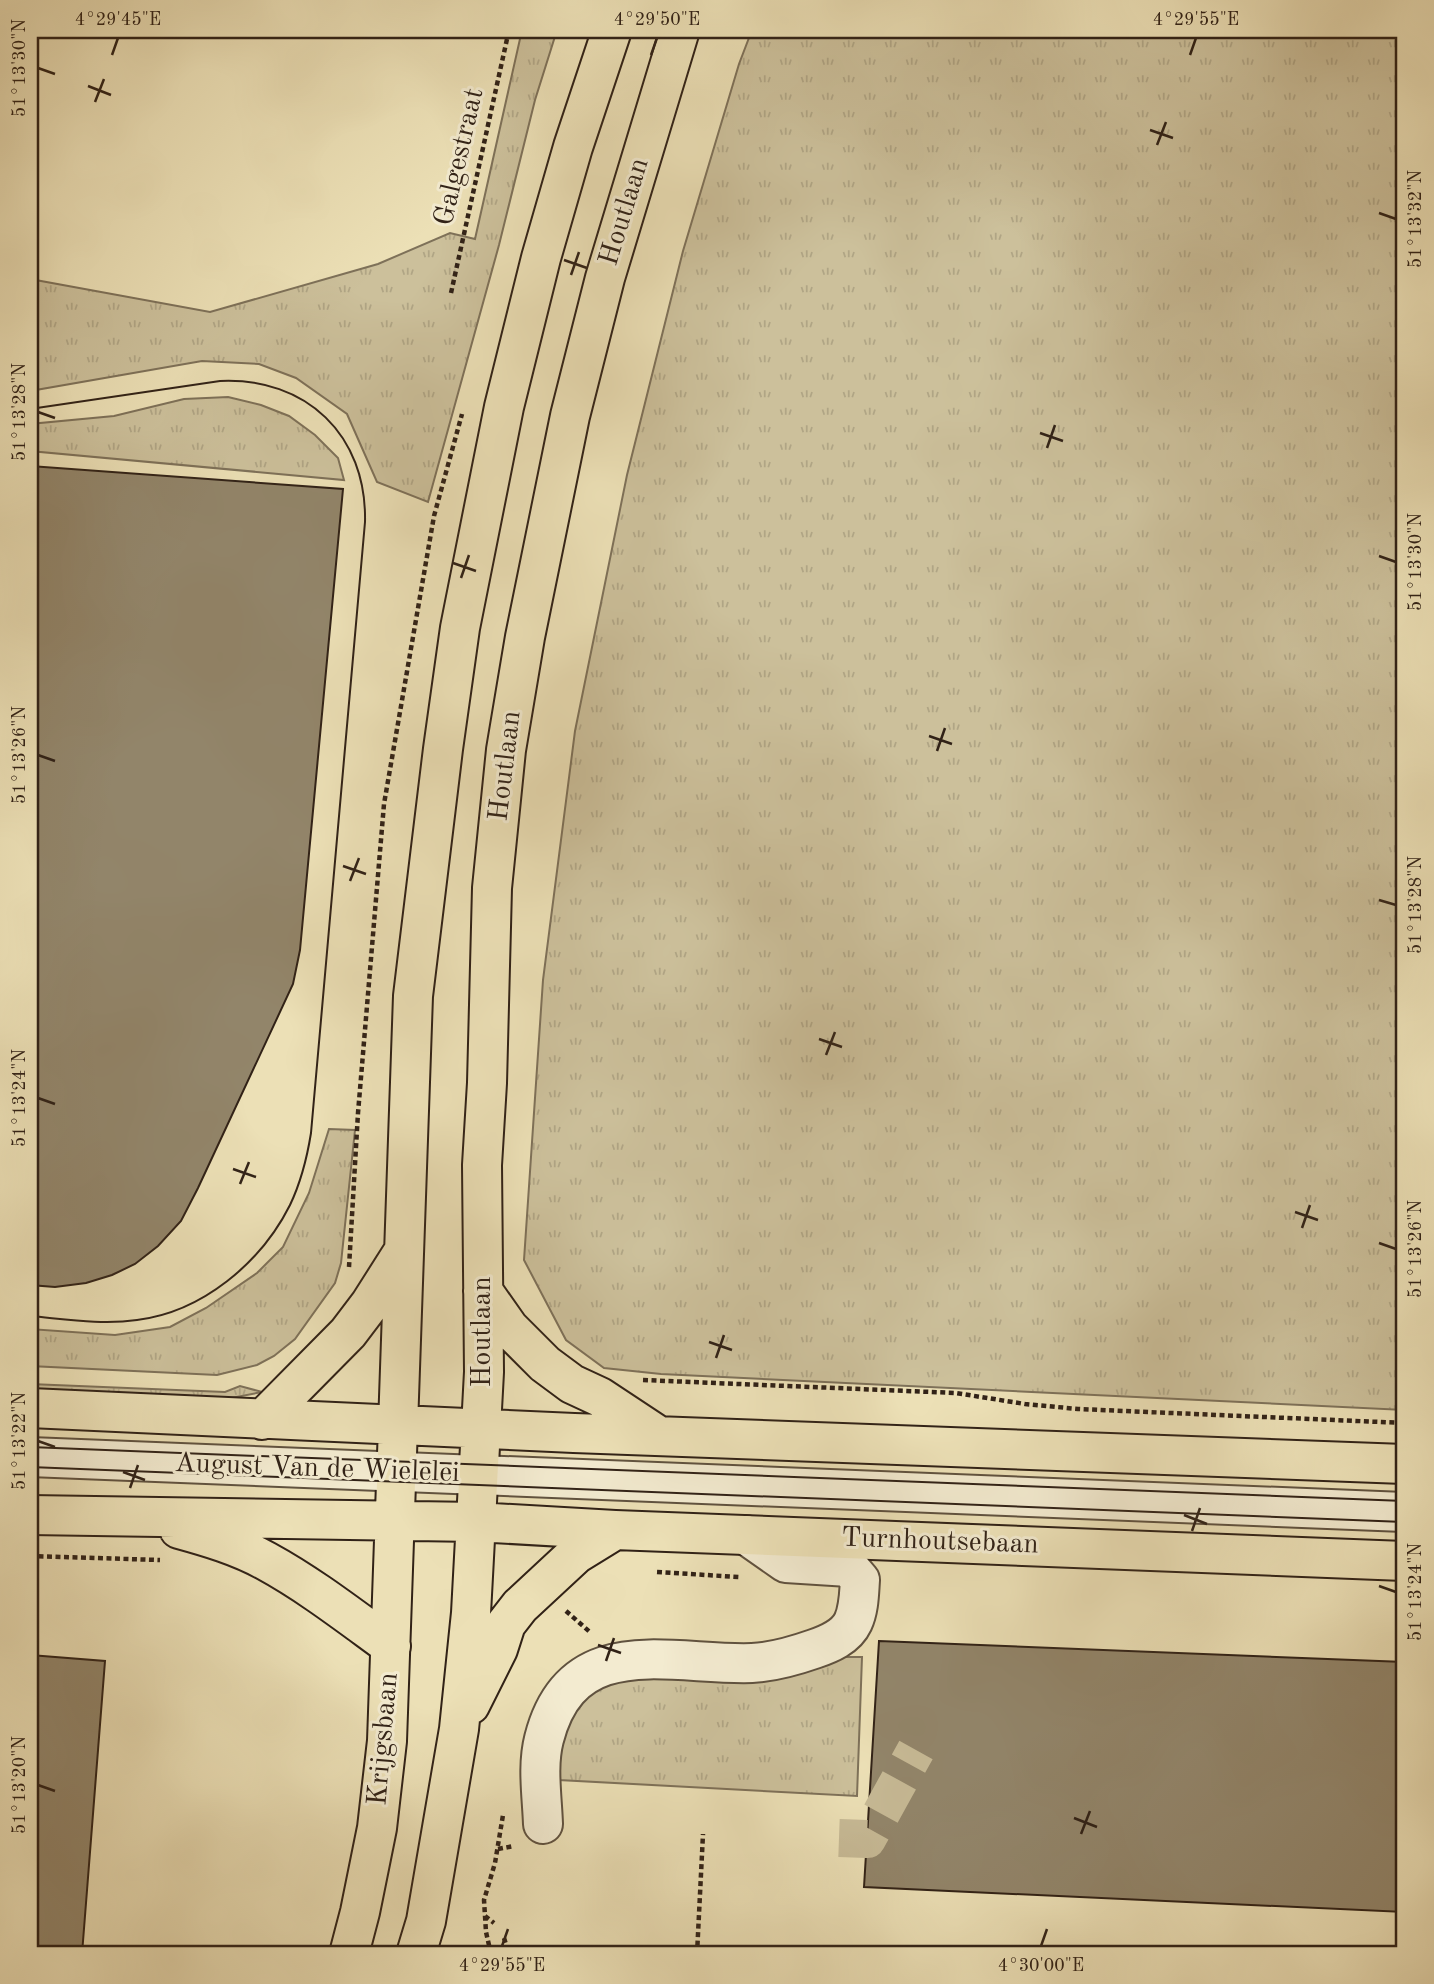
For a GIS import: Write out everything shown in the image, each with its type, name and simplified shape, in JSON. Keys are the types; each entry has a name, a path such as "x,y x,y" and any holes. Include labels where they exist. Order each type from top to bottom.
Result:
{"main road":[{"path":"395,1520 413,996 425,884 460,628 504,407 541,258 573,147 612,30"},
{"name":"Houtlaan","path":"476,1522 484,1372 482,1165 492,888 506,750 525,637 570,416 605,278 680,30"},
{"path":"262,1420 348,1333 404,1251"},
{"path":"483,1291 509,1328 545,1364 572,1384 600,1397 659,1436"},
{"name":"August Van de Wielelei","path":"30,1408 262,1420 481,1427"},
{"path":"481,1427 574,1433 1404,1464"},
{"path":"30,1515 126,1517 206,1537 266,1561 391,1646"},
{"name":"Turnhoutsebaan","path":"126,1517 476,1522 615,1530 1404,1561"},
{"name":"Krijgsbaan","path":"349,1954 377,1828 387,1741 395,1520"},
{"path":"416,1954 426,1921 459,1729 471,1613 476,1522"},
{"path":"459,1729 498,1649 506,1624 520,1606 576,1554 615,1530"}],"lane":[{"name":"August Van de Wielelei","path":"30,1457 478,1475"},
{"name":"Turnhoutsebaan","path":"478,1475 1404,1512"},
{"path":"544,1824 540,1763 544,1739 564,1695 581,1678 607,1665 627,1660 657,1658 750,1663 773,1661 803,1653 840,1637 852,1624 858,1609 860,1580 849,1567 786,1563 746,1535"}],"path":[{"name":"Galgestraat","path":"451,293 509,30"},
{"path":"635,1380 956,1393 1078,1409 1404,1423"},
{"path":"30,1556 172,1561"},
{"path":"644,1571 740,1577"},
{"path":"565,1610 597,1638 607,1665"},
{"path":"697,1954 703,1834"},
{"path":"485,1916 494,1923"},
{"path":"486,1932 491,1954"},
{"path":"503,1938 509,1954"}],"green space":[{"path":"522,30 557,30 535,100 499,245 428,502 377,482 347,414 296,378 259,364 202,361 30,391 30,279 210,312 378,264 450,233 475,239"},
{"path":"752,30 1404,30 1404,1410 661,1374 604,1368 566,1340 524,1260 543,980 575,731 627,475 683,251 739,64"},
{"path":"228,397 261,405 289,416 315,435 338,458 344,480 30,451 30,424 114,416 184,399"},
{"path":"329,1129 355,1130 341,1263 335,1283 295,1339 274,1356 257,1365 217,1375 30,1366 30,1329 115,1335 170,1327 206,1308 257,1273 283,1247 309,1193"},
{"path":"30,1384 225,1392 240,1386 262,1392 226,1399 30,1391"},
{"path":"829,1657 862,1657 857,1796 559,1780 560,1741 566,1717 610,1675"}],"building":[{"path":"30,466 343,489 300,950 293,984 181,1221 158,1246 135,1264 86,1283 55,1287 30,1285"},
{"path":"879,1641 1404,1662 1404,1912 864,1887"},
{"path":"30,1655 105,1661 82,1954 30,1954"}],"tunnel":[{"path":"839,1838 867,1839 916,1750"}],"tram line":[{"path":"30,409 220,381 251,382 279,389 304,401 326,417 343,438 355,463 363,491 365,522 311,1133 294,1196 278,1226 246,1265 227,1281 184,1307 137,1320 110,1322 30,1316"},
{"path":"30,1447 1404,1501"},
{"path":"30,1467 1404,1522"}]}
